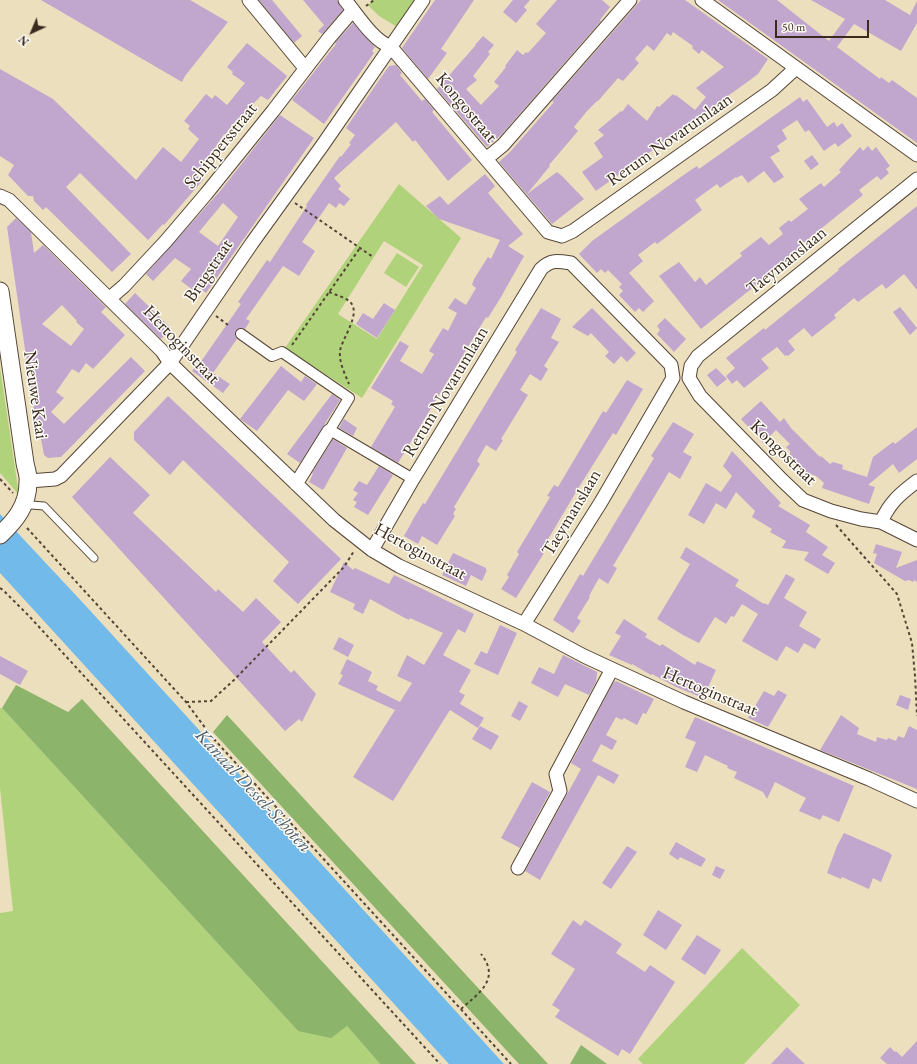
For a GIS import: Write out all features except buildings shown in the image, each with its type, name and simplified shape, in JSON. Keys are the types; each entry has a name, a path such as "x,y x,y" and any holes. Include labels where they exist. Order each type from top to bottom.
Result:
{"street":[{"path":"249,0 305,68"},
{"name":"Kongostraat","path":"345,0 357,16 383,44 390,46 548,232 562,236"},
{"name":"Brugstraat","path":"28,481 55,480 61,476 170,363 252,243 423,0"},
{"path":"486,159 503,145 630,0"},
{"path":"702,0 917,155"},
{"name":"Schippersstraat","path":"110,298 124,286 166,241 211,188 273,111 305,68 353,10"},
{"name":"Rerum Novarumlaan","path":"562,236 573,231 772,90 796,68"},
{"name":"Taeymanslaan","path":"689,378 691,366 698,356 917,179"},
{"name":"Hertoginstraat","path":"0,196 9,200 110,298 162,351 170,363 296,484 334,520 372,550 399,566 524,624 612,669 684,702 869,779 917,801"},
{"name":"Rerum Novarumlaan","path":"372,550 413,479 541,269 547,264 558,260"},
{"name":"Taeymanslaan","path":"524,624 601,502 673,378 671,365 571,263 558,260"},
{"name":"Nieuwe Kaai","path":"0,291 28,481 17,517"},
{"path":"241,334 272,356 282,352 349,398 296,484"},
{"name":"Kongostraat","path":"689,378 700,396 803,500 831,511 861,519 881,522 917,540"},
{"path":"330,430 413,479"},
{"path":"881,522 887,508 898,496 917,481"},
{"path":"518,868 560,791 556,774 612,669"}],"lane":[{"path":"17,517 44,506 94,558"}],"path":[{"path":"285,197 373,257"},
{"path":"286,355 360,248"},
{"path":"329,292 350,302 354,311 354,316 341,346 340,353 342,367 352,393 349,398"},
{"path":"831,511 834,524 897,594 912,643 917,716"},
{"path":"17,517 186,702 212,737 511,1064"},
{"path":"186,702 211,701 234,680 344,567 360,541"},
{"path":"0,588 29,616 440,1064"},
{"path":"461,1009 483,989 488,981 488,964 481,954"}],"green space":[{"path":"373,0 415,0 397,27 379,16 368,5"},
{"path":"399,184 461,238 362,398 285,348","holes":["384,241 423,265 377,339 338,314"]},
{"path":"397,253 419,267 406,287 384,273"},
{"path":"0,367 19,495 0,473"},
{"path":"16,685 68,712 82,699 416,1064 380,1064 347,1026 331,1038 298,1031 2,708"},
{"path":"0,708 2,708 298,1031 347,1026 380,1064 0,1064 0,913 13,911 0,788"},
{"path":"227,715 548,1064 519,1064 213,732"},
{"path":"742,948 800,1005 744,1064 643,1064 638,1059"},
{"path":"581,1045 607,1064 570,1064"}],"water":[{"name":"Kanaal Dessel-Schoten","path":"0,514 504,1064 449,1064 0,573"}]}
